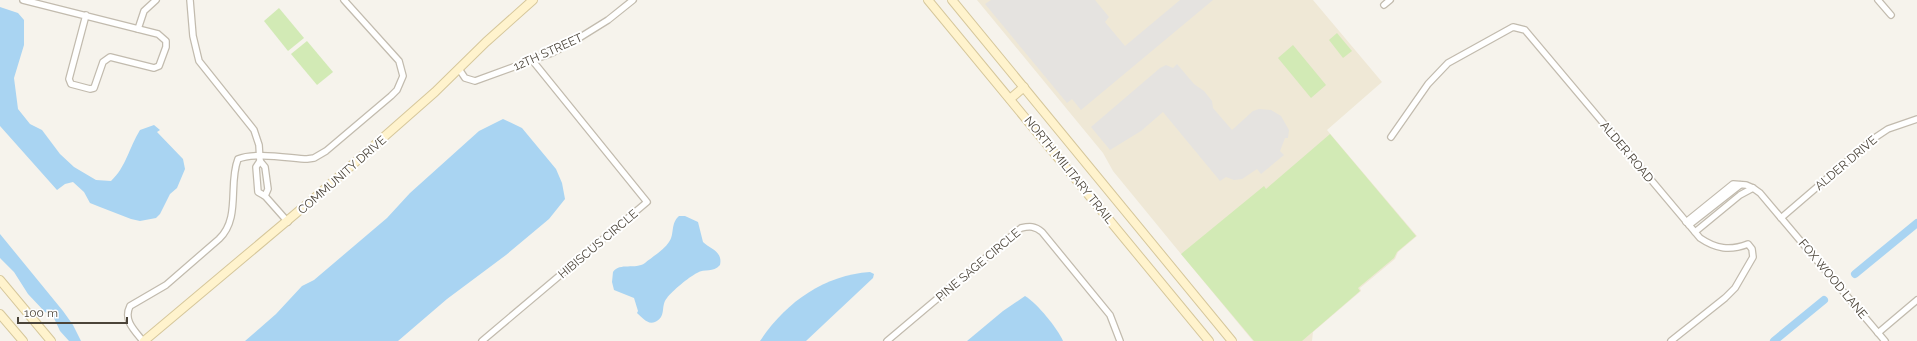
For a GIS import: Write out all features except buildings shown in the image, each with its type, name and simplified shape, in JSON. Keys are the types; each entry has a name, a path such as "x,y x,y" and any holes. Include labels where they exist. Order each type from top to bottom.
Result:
{"main road":[{"name":"COMMUNITY DRIVE","path":"143,341 288,222 429,98 486,42 533,0"},
{"name":"NORTH MILITARY TRAIL","path":"928,0 1209,341"},
{"name":"NORTH MILITARY TRAIL","path":"952,0 1232,341"},
{"path":"1010,99 1024,87"},
{"path":"0,280 51,341"},
{"path":"0,314 23,341"}],"street":[{"path":"23,0 86,15 158,34 166,41 166,46 159,66 154,68 110,57 104,62 94,88 90,89 71,84 69,79 86,15"},
{"path":"138,29 144,11 156,0"},
{"path":"190,0 193,36 199,61 254,130 259,145 259,159 256,168 258,192 265,196 288,222"},
{"path":"143,341 130,326 128,321 128,310 130,306 166,285 224,235 231,221 238,159 243,157 259,159 307,159 320,155 391,96 401,84 404,76 399,61 344,0"},
{"name":"12TH STREET","path":"459,70 465,78 475,81 558,50 590,33 633,0"},
{"path":"1384,5 1390,0"},
{"path":"1878,0 1891,15"},
{"name":"ALDER ROAD","path":"1391,137 1428,84 1448,63 1514,27 1525,30 1687,223"},
{"name":"HIBISCUS CIRCLE","path":"482,341 647,202 532,60"},
{"name":"ALDER DRIVE","path":"1781,218 1873,139 1888,129 1917,119"},
{"path":"259,159 265,167 268,189 265,196"},
{"path":"1671,341 1725,298 1734,288 1753,257 1752,249 1748,244 1730,249 1720,248 1708,244 1687,223 1733,184 1753,188 1781,218"},
{"path":"1695,232 1740,195 1753,188"},
{"name":"FOX WOOD LANE","path":"1781,218 1885,341"},
{"name":"PINE SAGE CIRCLE","path":"887,341 1021,228 1028,226 1042,232 1110,315 1120,341"},
{"path":"1878,333 1917,300"}],"shaded area":[{"path":"977,0 1313,0 1382,82 1327,130 1417,236 1398,252 1395,259 1360,288 1361,291 1313,332 1312,341 1253,341 1113,171 1103,153"},
{"path":"991,0 1095,0 1109,17 1105,22 1125,46 1180,0 1213,0 1081,110 1072,99 1067,103 985,4"},
{"path":"1177,64 1194,84 1204,91 1212,101 1213,108 1232,130 1253,111 1259,109 1271,110 1281,116 1289,130 1288,138 1285,138 1280,151 1284,155 1261,174 1257,169 1242,179 1234,180 1226,177 1220,181 1163,112 1141,131 1110,150 1091,127 1160,68 1166,65 1173,68"}],"green space":[{"path":"279,8 304,38 288,51 264,21"},
{"path":"1337,33 1352,51 1343,58 1329,40"},
{"path":"307,41 333,72 317,85 291,54"},
{"path":"1293,45 1326,85 1311,98 1278,58"},
{"path":"1330,134 1416,236 1397,252 1394,258 1358,288 1360,291 1302,341 1254,341 1181,254 1264,186 1266,189"}],"water":[{"path":"0,7 18,13 24,20 24,45 14,78 18,109 30,124 42,130 60,154 74,167 96,180 111,181 124,163 140,130 154,125 160,130 157,132 183,159 185,169 177,188 170,194 160,214 156,218 140,221 131,219 90,203 84,192 73,182 65,184 57,190 0,126"},
{"path":"503,119 522,128 556,169 562,183 565,199 549,219 506,255 447,299 398,341 245,341 276,314 302,286 314,280 387,218 410,193 479,131"},
{"path":"679,216 685,216 698,222 703,242 718,253 720,256 720,265 715,269 697,273 681,284 665,301 659,320 652,323 645,320 637,313 638,311 634,298 614,290 612,282 613,272 620,267 641,265 661,251 671,239 674,222"},
{"path":"0,234 63,311 73,325 81,341 69,341 60,331 53,316 45,312 28,294 14,272 0,258"},
{"path":"870,272 874,274 873,278 806,341 760,341 781,315 807,293 837,279 853,274"},
{"path":"1025,296 1030,299 1047,317 1063,341 967,341 1003,311"}],"waterway":[{"path":"1855,274 1917,223"},
{"path":"1774,341 1824,300"}]}
